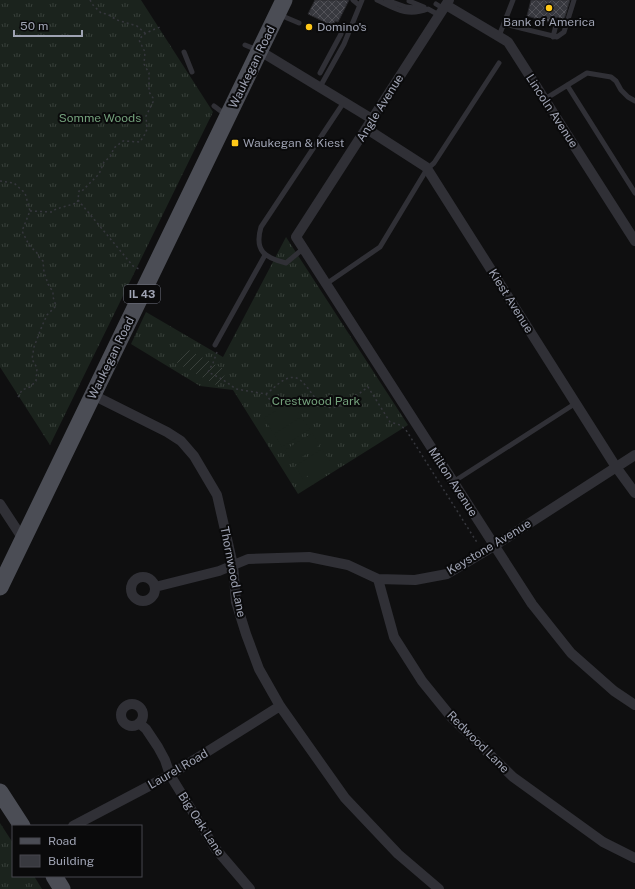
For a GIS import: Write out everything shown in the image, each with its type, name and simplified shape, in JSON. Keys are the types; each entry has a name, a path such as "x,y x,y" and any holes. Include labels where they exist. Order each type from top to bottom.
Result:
{"main road":[{"name":"Waukegan Road","path":"0,587 228,116 252,48 281,7"},
{"path":"0,792 21,825"},
{"path":"55,877 62,889"}],"street":[{"name":"Lincoln Avenue","path":"443,6 508,42 635,241"},
{"name":"Angle Avenue","path":"296,237 367,129 443,6"},
{"path":"252,48 372,119"},
{"name":"Kiest Avenue","path":"367,129 428,169 616,467 635,493"},
{"name":"Milton Avenue","path":"296,237 532,604 571,653 614,691 635,705"},
{"name":"Thornwood Lane","path":"93,395 168,432 181,441 194,456 217,496 233,565 236,602 259,669 280,706 345,798 398,854 439,889"},
{"name":"Keystone Avenue","path":"155,587 219,571 248,559 309,557 348,565 378,578 415,580 447,574 494,546 635,455"},
{"path":"0,504 23,539"},
{"name":"Redwood Lane","path":"378,578 394,637 422,681 452,718 513,777 603,842 635,858"},
{"name":"Laurel Road","path":"75,825 170,775 280,706"},
{"name":"Big Oak Lane","path":"139,723 146,729 158,747 165,760 170,775 215,848 250,889"}],"lane":[{"path":"377,0 395,9 406,12 418,13 443,6"},
{"path":"386,0 406,7 428,9"},
{"path":"409,0 428,9"},
{"path":"424,0 424,5 428,9"},
{"path":"499,36 513,0"},
{"path":"504,24 557,37 564,32 574,0"},
{"path":"320,87 344,44 357,3"},
{"path":"281,7 299,23"},
{"path":"553,37 557,21"},
{"path":"320,73 341,34"},
{"path":"184,52 192,72"},
{"path":"326,284 380,247 428,169 434,163 499,63"},
{"path":"545,99 588,73 611,77 616,81 621,90 635,101"},
{"path":"567,85 635,193"},
{"path":"304,248 286,263 274,260 265,255 260,246 258,236 261,227 344,102"},
{"path":"214,106 228,116"},
{"path":"215,345 265,255"},
{"path":"453,482 576,403"}],"path":[{"path":"90,0 92,5 101,13 108,14 117,20 137,26 146,34"},
{"path":"30,211 52,212 59,208 77,203 79,191 81,192 99,174 104,162 110,157 114,148 123,141 140,142 147,129 146,116 153,102 153,98 149,92 150,77 144,64 145,52 139,40 141,37 162,26"},
{"path":"0,181 14,183 25,193 30,211 22,230 29,245 37,252 38,256 43,261 44,272 48,284 53,292 56,306 47,315 34,347 32,359 37,368 36,381 30,387 22,390 17,399"},
{"path":"78,200 133,266 151,275"},
{"path":"215,345 217,353 208,372 222,379 236,389 266,394 290,377 296,378 305,384 323,406 335,407 346,402 368,387 390,422 400,424 406,430 483,552"},
{"path":"266,394 274,406"}],"green space":[{"name":"Somme Woods","path":"0,0 141,0 213,112 50,445 0,367"},
{"name":"Crestwood Park","path":"286,237 408,425 298,494 233,390 200,386 131,344 146,312 223,357"},
{"path":"185,348 227,371 218,386 177,363"},
{"path":"291,401 299,413 272,431 264,418"},
{"path":"301,417 310,429 282,447 274,434"},
{"path":"312,433 320,445 293,463 285,450"},
{"path":"322,449 330,461 303,479 295,466"},
{"path":"0,823 12,841 12,877 35,877 42,889 0,889"}],"building":[{"path":"315,0 349,0 338,22 335,21 333,26 308,14"},
{"name":"Bank of America","path":"531,0 570,0 563,23 558,17 554,19 552,23 527,16"}],"place":[{"name":"Bank of America","path":"549,8"},
{"name":"Domino's","path":"309,27"},
{"name":"Waukegan & Kiest","path":"235,143"}]}
